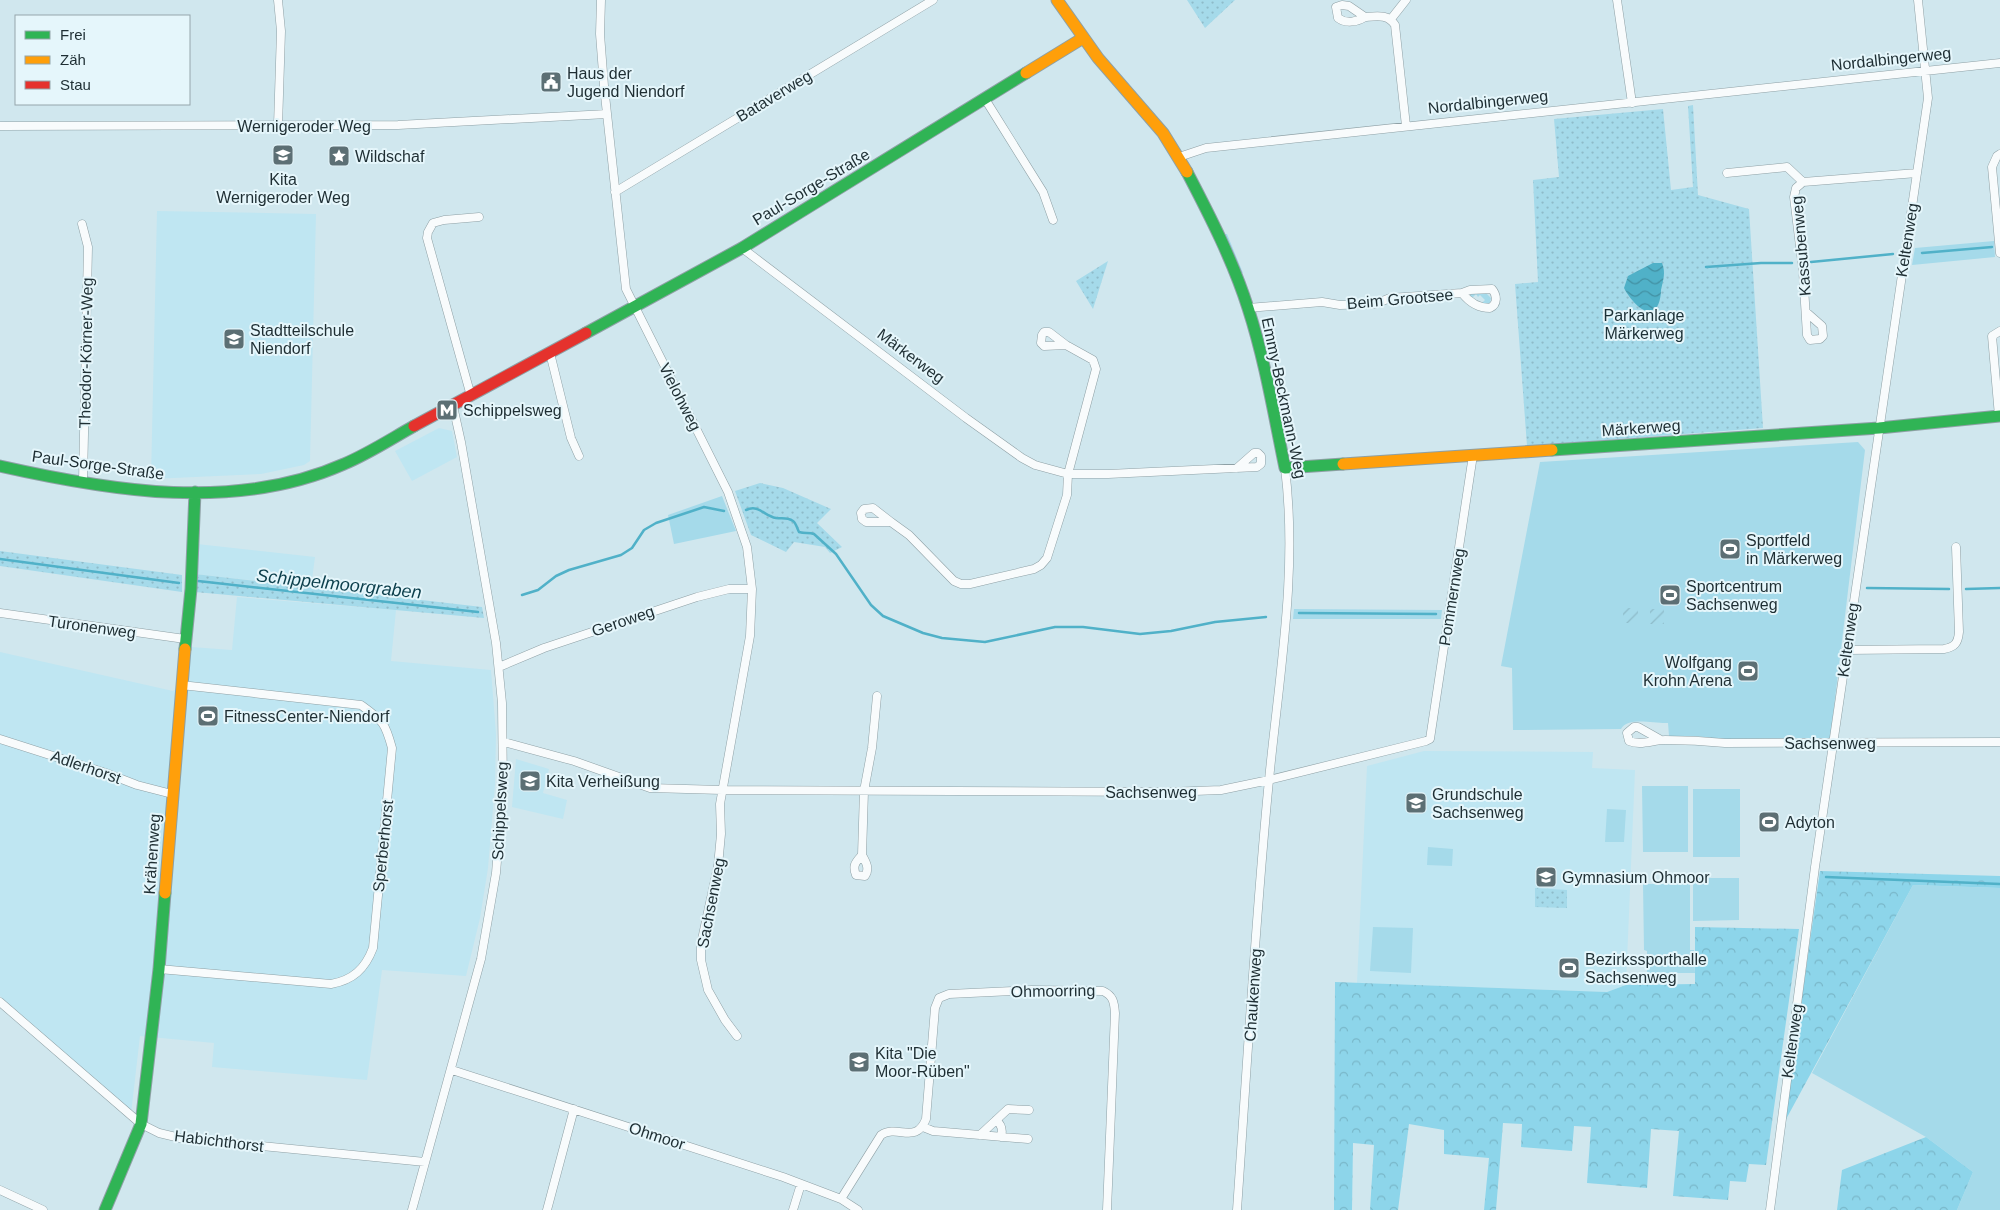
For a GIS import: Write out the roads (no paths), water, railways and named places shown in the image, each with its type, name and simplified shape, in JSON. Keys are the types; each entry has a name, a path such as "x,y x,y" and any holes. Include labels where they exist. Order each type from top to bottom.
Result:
{"street":[{"path":"278,0 281,31 278,126"},
{"name":"Vielohweg","path":"601,0 600,34 626,289 730,496 747,546 752,589 750,636 722,790"},
{"name":"Bataverweg","path":"615,192 933,0"},
{"path":"1056,0 1098,58 1152,119 1179,157"},
{"path":"1391,19 1406,0"},
{"path":"1617,0 1632,103"},
{"name":"Keltenweg","path":"1770,1210 1815,868 1928,98 1918,0"},
{"path":"1365,17 1382,16 1391,19 1395,26 1406,126"},
{"name":"Paul-Sorge-Straße","path":"0,466 147,491 195,492 259,488 326,471 360,457 742,248 1083,38"},
{"name":"Nordalbingerweg","path":"1179,157 1206,148 2000,63"},
{"path":"985,99 1043,192 1053,220"},
{"name":"Wernigeroder Weg","path":"0,126 398,125 607,114"},
{"path":"2000,154 1997,156 1992,167 2000,253"},
{"name":"Emmy-Beckmann-Weg","path":"1179,157 1219,234 1248,308 1262,360 1285,468 1290,545 1287,618 1269,780"},
{"name":"Kassubenweg","path":"1727,173 1787,167 1803,182"},
{"name":"Kassubenweg","path":"1806,312 1794,197 1796,188 1803,182 1918,173"},
{"path":"471,396 427,238 433,224 444,220 479,217"},
{"name":"Theodor-Körner-Weg","path":"82,224 88,247 83,481"},
{"name":"Märkerweg","path":"742,248 966,418 1022,458 1048,470 1068,474 1108,474 1237,468"},
{"name":"Beim Grootsee","path":"1248,308 1322,302 1340,305 1375,304 1390,298 1462,293"},
{"path":"1999,416 1992,336 2000,331"},
{"path":"891,522 909,535 954,580 961,584 970,584 1034,569 1041,565 1046,558 1067,495 1068,474 1096,369 1094,360 1066,345"},
{"path":"550,354 571,438 579,456"},
{"name":"Schippelsweg","path":"412,1210 482,959 492,903 500,839 504,742 499,667 484,571 453,406"},
{"name":"Märkerweg","path":"1285,468 1879,428 1999,416"},
{"name":"Pommernweg","path":"1430,739 1473,455"},
{"name":"Krähenweg","path":"105,1210 141,1124 159,969 190,589 195,492"},
{"path":"1846,650 1944,649 1957,644 1959,632 1956,547"},
{"name":"Geroweg","path":"499,667 553,645 697,597 729,589 752,589"},
{"name":"Turonenweg","path":"0,614 185,639"},
{"name":"Sperberhorst","path":"159,969 331,984 345,982 360,972 368,961 373,948 392,748 386,727 381,720 361,705 181,685"},
{"path":"862,855 864,791 872,748 877,696"},
{"name":"Adlerhorst","path":"0,739 106,773 137,785 172,794"},
{"name":"Sachsenweg","path":"504,742 574,761 650,788 1203,792 1269,780 1430,739"},
{"name":"Sachsenweg","path":"1661,740 1696,740 1725,744 2000,742"},
{"name":"Chaukenweg","path":"1237,1210 1269,780"},
{"name":"Sachsenweg","path":"722,790 720,804 720,853 716,880 703,928 701,960 708,990 713,1002 737,1036"},
{"name":"Ohmoorring","path":"923,1127 926,1119 935,1008 939,998 949,994 1037,990 1103,991 1111,995 1115,1013 1106,1210"},
{"path":"0,1015 3,1005"},
{"name":"Habichthorst","path":"3,1005 141,1124 159,1133 196,1140 425,1162"},
{"name":"Ohmoor","path":"452,1070 801,1184 841,1199 858,1210"},
{"path":"547,1210 574,1109"},
{"path":"980,1135 1008,1109 1029,1110"},
{"path":"996,1120 1001,1126 1001,1136"},
{"path":"841,1199 881,1135 891,1131 914,1132 923,1127 933,1132 1028,1139"},
{"path":"794,1210 801,1184"},
{"path":"0,1190 43,1210"}],"water":[{"path":"1653,263 1662,263 1664,276 1659,303 1654,310 1649,311 1634,303 1624,288 1628,276"}],"waterway":[{"path":"1922,253 1992,247"},
{"path":"1811,262 1893,254"},
{"path":"1706,267 1792,263"},
{"name":"Schippelmoorgraben","path":"522,595 538,590 556,576 569,570 621,555 632,548 644,530 656,523 704,507 724,511"},
{"name":"Schippelmoorgraben","path":"746,510 754,508 772,517 789,519 796,524 799,532 814,534 836,554 871,605 883,616 923,633 942,638 985,642 1055,627 1083,627 1140,634 1171,631 1215,622 1266,617"},
{"name":"Schippelmoorgraben","path":"0,559 179,583"},
{"name":"Schippelmoorgraben","path":"198,581 478,612"},
{"path":"1867,588 1949,589"},
{"path":"1966,589 2000,588"},
{"name":"Schippelmoorgraben","path":"1299,613 1436,614"},
{"path":"1826,877 2000,884"}],"place":[{"name":"Haus der Jugend Niendorf","path":"551,82"},
{"name":"Kita Wernigeroder Weg","path":"283,155"},
{"name":"Wildschaf","path":"339,156"},
{"name":"Stadtteilschule Niendorf","path":"234,339"},
{"name":"Schippelsweg","path":"447,410"},
{"name":"Sportfeld in Märkerweg","path":"1730,549"},
{"name":"Sportcentrum Sachsenweg","path":"1670,595"},
{"name":"Wolfgang Krohn Arena","path":"1748,671"},
{"name":"FitnessCenter-Niendorf","path":"208,716"},
{"name":"Kita Verheißung","path":"530,781"},
{"name":"Grundschule Sachsenweg","path":"1416,803"},
{"name":"Adyton","path":"1769,822"},
{"name":"Gymnasium Ohmoor","path":"1546,877"},
{"name":"Bezirkssporthalle Sachsenweg","path":"1569,968"},
{"name":"Kita \"Die Moor-Rüben\"","path":"859,1062"}],"park label":[{"name":"Parkanlage Märkerweg","path":"1644,324"}]}
